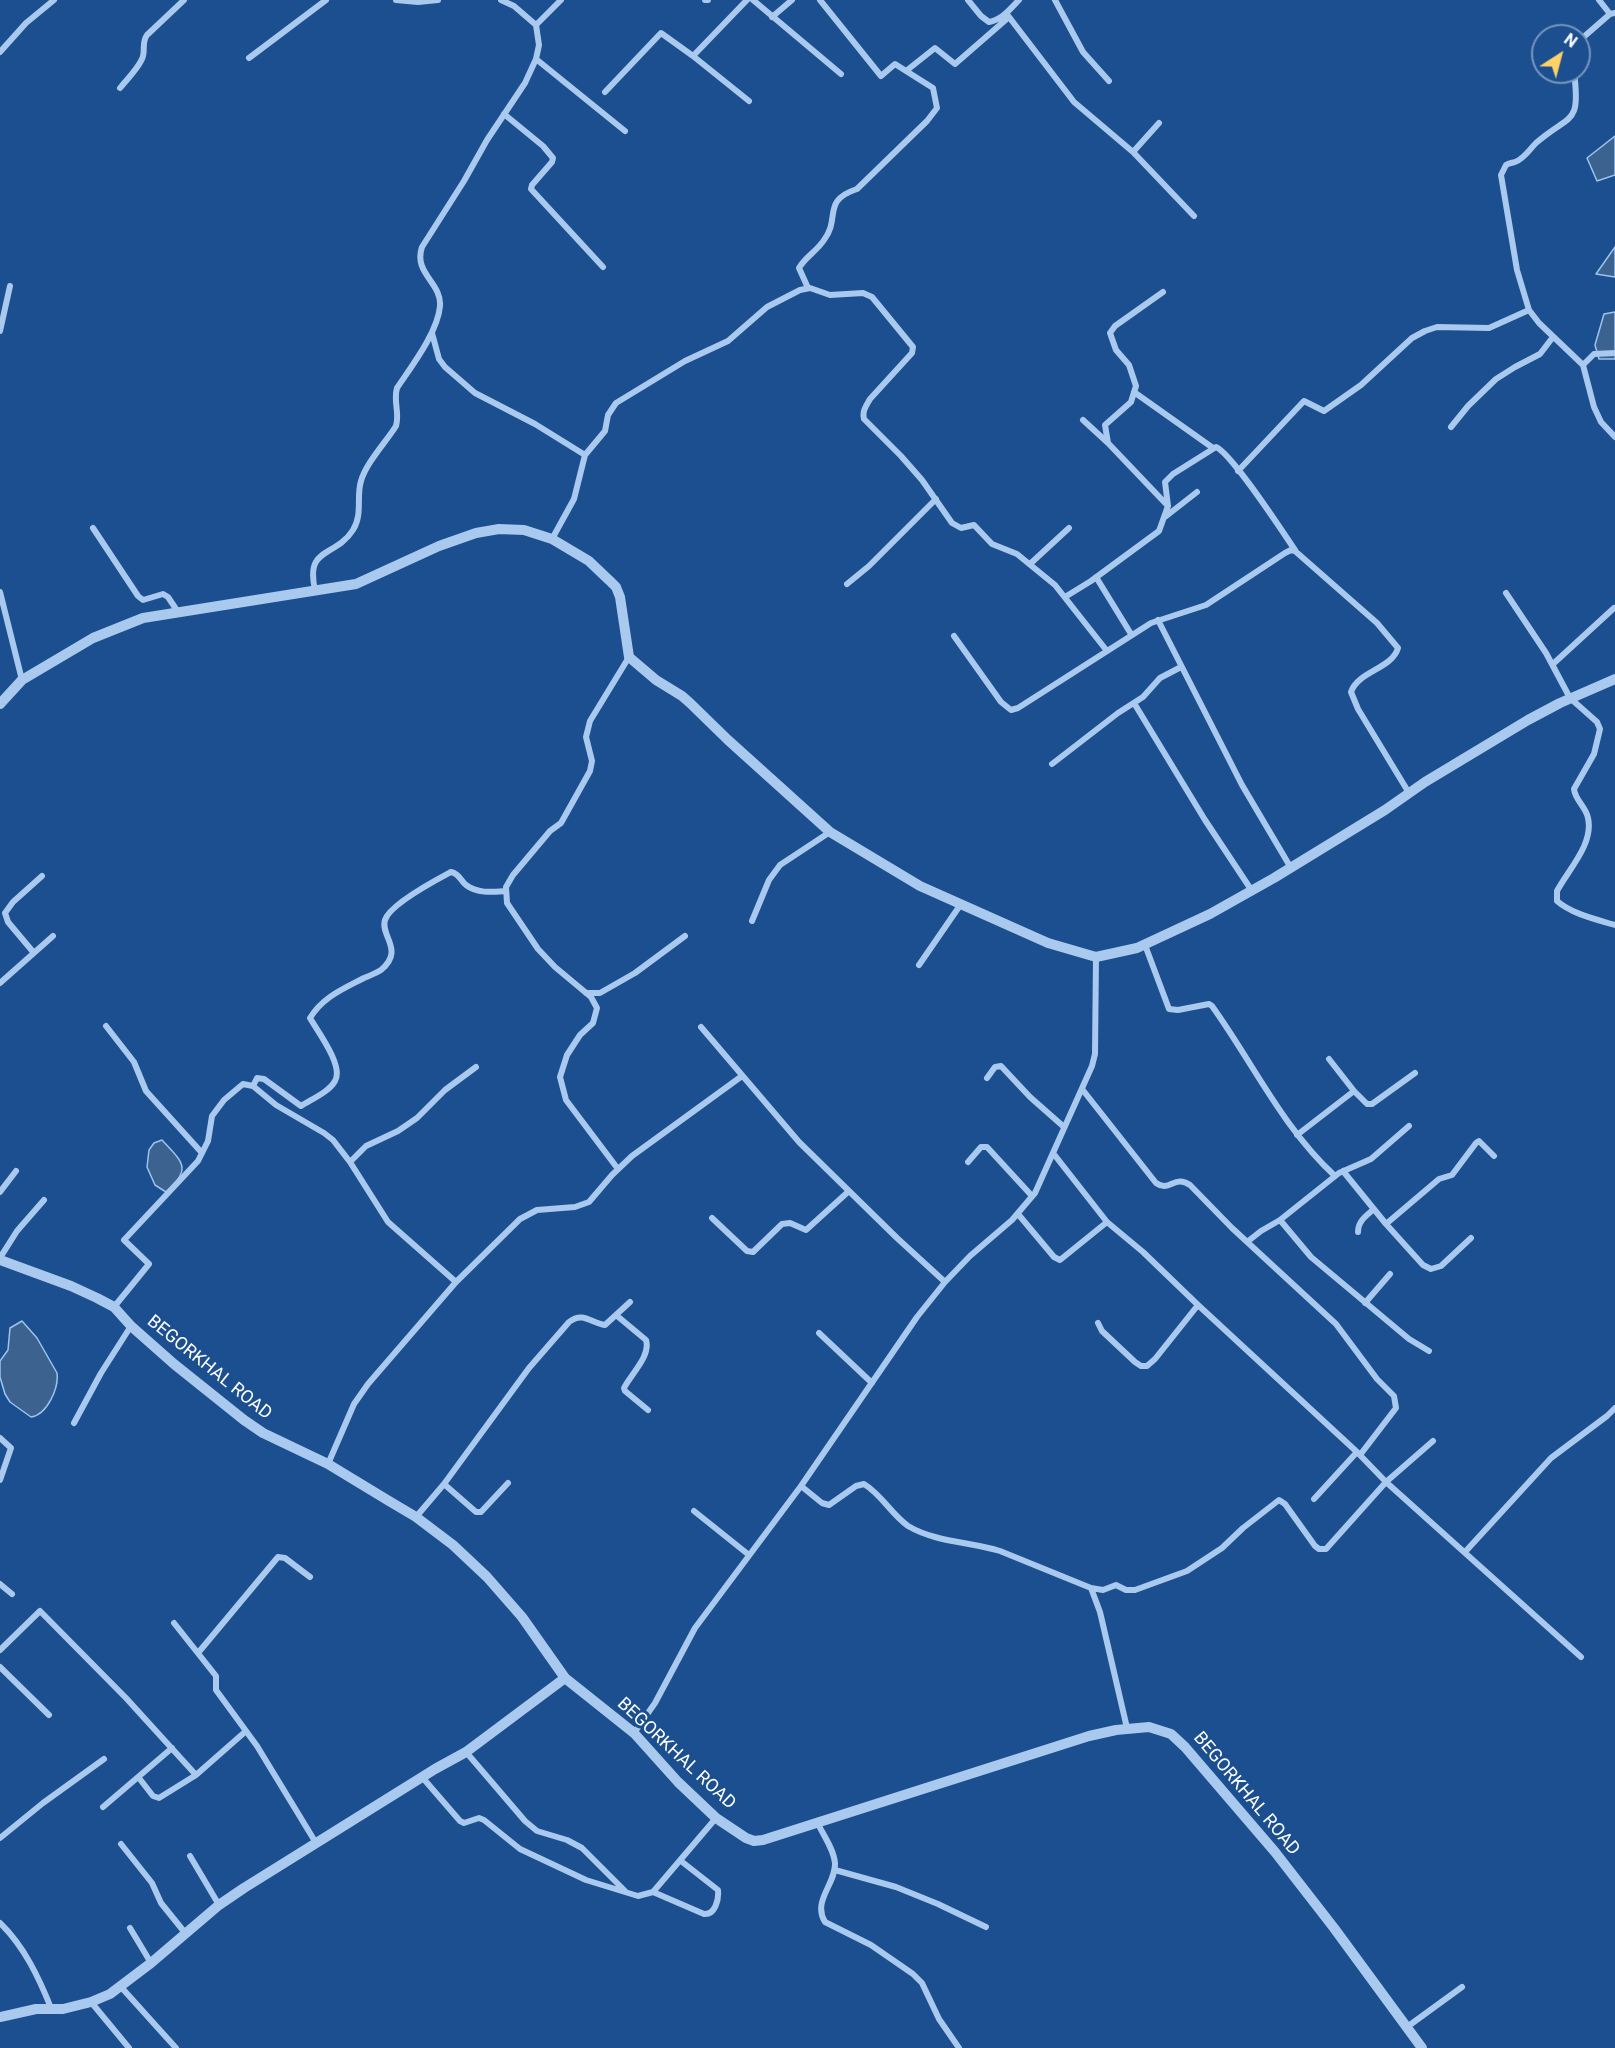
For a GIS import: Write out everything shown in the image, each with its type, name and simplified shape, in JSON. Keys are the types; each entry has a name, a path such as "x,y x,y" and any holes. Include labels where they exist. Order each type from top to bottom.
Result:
{"street":[{"path":"0,52 26,23 54,0"},
{"path":"120,88 141,60 144,39 184,0"},
{"path":"249,58 326,0"},
{"path":"396,0 418,2 438,0"},
{"path":"315,590 312,575 315,563 319,557 352,532 358,521 360,483 363,474 396,426 399,418 395,395 397,388 432,333 440,306 438,295 420,264 419,256 422,247 525,83 536,59 539,45 536,25 514,6 501,0"},
{"path":"536,25 561,0"},
{"path":"693,56 747,0"},
{"path":"753,0 841,74"},
{"path":"772,17 792,0"},
{"path":"808,288 799,268 828,235 835,203 844,193 857,189 927,121 937,108 933,88 895,64 881,76 820,0"},
{"path":"968,0 989,22 1008,15"},
{"path":"906,71 935,48 955,64 1008,15 1019,0"},
{"path":"1055,0 1083,52 1109,81"},
{"path":"1591,31 1613,14 1599,0"},
{"path":"1008,15 1074,102 1133,152 1194,216"},
{"path":"605,92 661,33 749,101"},
{"path":"536,59 625,131"},
{"path":"1576,84 1576,105 1572,116 1566,123 1536,143 1526,155 1506,165 1501,175 1517,270 1529,310 1583,366 1594,407 1601,422 1615,437"},
{"path":"504,114 543,146 552,158 552,162 531,189 603,267"},
{"path":"1133,152 1159,123"},
{"path":"0,331 10,286"},
{"path":"552,539 574,499 585,455 605,431 608,415 616,403 685,361 728,340 767,308 800,290 808,288 830,295 868,294 912,343 913,350 870,399 863,414 867,423 901,456 955,526 961,528 974,525 996,547 1010,551 1030,564 1055,585 1107,651"},
{"path":"1108,443 1104,425 1131,402 1136,386 1129,365 1116,350 1110,333 1115,326 1163,292"},
{"path":"1238,471 1304,401 1324,411 1361,385 1412,338 1437,327 1489,328 1529,310"},
{"path":"432,333 439,359 475,393 535,424 585,455"},
{"path":"1450,427 1496,379 1515,366 1536,357 1545,350 1553,337"},
{"path":"1583,366 1594,354 1615,353"},
{"path":"1134,392 1213,448"},
{"path":"1083,420 1168,506"},
{"path":"1065,597 1155,535 1162,526 1168,506 1165,482 1173,474 1213,448 1219,448 1295,550 1377,623 1398,648 1395,656 1358,681 1351,692 1358,709 1409,793"},
{"path":"1165,517 1197,492"},
{"path":"847,584 869,566 936,499"},
{"path":"93,528 138,596 143,600 166,595 178,612"},
{"path":"1030,564 1069,528"},
{"path":"0,704 22,680 93,638 142,618 356,584 439,546 476,533 499,529 524,530 552,539 589,561 616,587 620,597 629,657 656,681 690,703 830,832 920,886 1048,943 1096,957 1145,945 1189,925 1291,868 1385,810 1447,768 1570,698 1615,679"},
{"path":"954,636 1001,702 1011,710 1029,702 1131,634 1158,620 1206,605 1285,553 1295,550"},
{"path":"1096,577 1131,634"},
{"path":"0,592 22,680"},
{"path":"1506,593 1553,664 1570,698 1597,722 1600,729 1594,754 1574,789 1589,820 1588,836 1556,896 1557,901 1567,908 1615,925"},
{"path":"1553,664 1614,608"},
{"path":"1158,620 1242,785 1291,868"},
{"path":"618,1169 566,1100 560,1077 567,1055 580,1035 593,1023 597,1008 591,997 555,967 538,949 507,903 506,887 513,875 550,831 561,823 590,771 592,761 586,737 590,721 629,657"},
{"path":"1052,764 1148,693 1160,678 1181,667"},
{"path":"1134,703 1205,820 1252,891"},
{"path":"752,921 769,880 780,865 830,832"},
{"path":"254,1086 257,1078 264,1079 301,1106 335,1082 338,1073 333,1058 310,1018 325,998 381,970 390,957 392,944 385,919 393,909 424,887 451,872 458,874 466,885 482,892 507,891"},
{"path":"34,953 8,922 5,913 13,902 42,876"},
{"path":"919,964 961,904"},
{"path":"0,984 53,936"},
{"path":"586,993 600,993 635,973 685,936"},
{"path":"1145,945 1169,1009 1178,1010 1209,1004 1212,1006 1278,1109 1319,1161 1335,1176"},
{"path":"634,1733 655,1703 695,1628 801,1486 917,1317 945,1282 970,1256 1018,1214 1032,1196 1089,1075 1095,1054 1096,957"},
{"path":"106,1026 134,1062 146,1091 202,1153"},
{"path":"701,1027 799,1142 945,1282"},
{"path":"1329,1059 1367,1104 1372,1104 1415,1073"},
{"path":"987,1078 996,1067 1001,1066 1030,1097 1064,1127"},
{"path":"350,1162 366,1146 398,1131 417,1118 445,1090 476,1067"},
{"path":"328,1464 354,1404 368,1384 456,1282 520,1220 537,1210 584,1205 589,1202 632,1156 742,1077"},
{"path":"114,1307 149,1264 124,1240 202,1153 208,1140 212,1116 216,1108 243,1084 254,1086 276,1105 324,1132 333,1140 350,1162 388,1222 456,1282"},
{"path":"1082,1089 1156,1183 1161,1187 1166,1187 1177,1180 1183,1180 1336,1324 1377,1379 1394,1396 1396,1408 1358,1454 1314,1499"},
{"path":"1297,1135 1354,1091"},
{"path":"1247,1242 1280,1220 1335,1176 1371,1159 1409,1126"},
{"path":"1386,1224 1439,1179 1452,1175 1479,1141 1483,1142 1494,1156"},
{"path":"969,1162 981,1147 987,1147 1032,1196"},
{"path":"1053,1153 1107,1222 1143,1252 1386,1482 1581,1657"},
{"path":"0,1192 16,1171"},
{"path":"1343,1171 1423,1265 1431,1269 1441,1266 1471,1238"},
{"path":"712,1218 747,1251 753,1252 782,1224 790,1223 806,1230 849,1191"},
{"path":"0,1259 17,1231 44,1200"},
{"path":"1358,1232 1358,1226 1362,1220 1374,1209"},
{"path":"1018,1214 1060,1260 1107,1222"},
{"path":"1280,1220 1311,1257 1409,1339 1429,1351"},
{"name":"BEGORKHAL ROAD","path":"0,1259 80,1290 114,1307 131,1326 244,1420 263,1433 328,1464 416,1517 453,1545 487,1577 522,1617 565,1678 634,1733 678,1782 716,1818 746,1838 754,1841 763,1840 818,1824 1089,1736 1126,1728 1149,1726 1171,1734 1185,1747 1275,1852 1422,2048"},
{"path":"1365,1303 1390,1274"},
{"path":"416,1517 444,1484 529,1368 569,1322 575,1317 581,1317 605,1325 630,1302"},
{"path":"1098,1323 1102,1331 1135,1362 1141,1366 1147,1366 1198,1305"},
{"path":"616,1315 646,1340 648,1346 645,1354 624,1388 648,1410"},
{"path":"74,1423 101,1373 131,1326"},
{"path":"819,1333 872,1383"},
{"path":"1465,1552 1551,1458 1615,1408"},
{"path":"0,1438 11,1449 0,1480"},
{"path":"801,1486 822,1503 829,1505 856,1486 864,1484 882,1499 895,1515 912,1528 946,1539 1000,1551 1091,1588 1103,1590 1116,1585 1130,1591 1162,1582 1187,1571 1222,1548 1279,1500 1285,1504 1315,1546 1326,1549 1386,1482 1433,1441"},
{"path":"444,1484 476,1512 481,1512 508,1483"},
{"path":"694,1511 750,1555"},
{"path":"198,1653 278,1557 285,1558 310,1577"},
{"path":"0,1584 12,1594"},
{"path":"1091,1588 1100,1612 1126,1728"},
{"path":"0,1650 40,1611 126,1698 196,1775"},
{"path":"174,1623 216,1676 216,1690 246,1731 316,1843"},
{"path":"0,1667 49,1715"},
{"path":"0,2017 36,2009 63,2008 91,2002 121,1987 219,1905 270,1870 466,1752 565,1678"},
{"path":"139,1778 153,1796 159,1798 196,1775 246,1731"},
{"path":"103,1807 172,1748"},
{"path":"466,1752 525,1821 537,1831 567,1840 582,1848 626,1892"},
{"path":"0,1838 104,1758"},
{"path":"422,1777 460,1821 464,1823 475,1819 484,1820 520,1849 586,1880 638,1896 653,1892 716,1818"},
{"path":"818,1824 834,1856 835,1870 821,1905 825,1922 871,1945 913,1974 922,1983 939,2019 959,2048"},
{"path":"122,1844 152,1883 161,1903 186,1934"},
{"path":"190,1856 219,1905"},
{"path":"653,1892 704,1914 713,1911 719,1896 718,1890 681,1861"},
{"path":"835,1870 896,1887 986,1927"},
{"path":"0,1923 20,1947 41,1984 51,2008"},
{"path":"130,1928 151,1963"},
{"path":"121,1987 176,2048"},
{"path":"1406,2028 1462,1987"},
{"path":"91,2002 129,2048"}],"water":[{"path":"1615,136 1615,175 1597,181 1587,158"},
{"path":"1615,247 1615,277 1596,274"},
{"path":"1615,312 1615,359 1599,359 1595,345 1604,314"},
{"path":"162,1140 182,1165 180,1177 166,1192 155,1185 147,1167 149,1150 154,1143"},
{"path":"22,1321 37,1338 57,1373 56,1386 51,1400 42,1411 31,1417 10,1402 0,1377 0,1361 8,1350 10,1328"}]}
